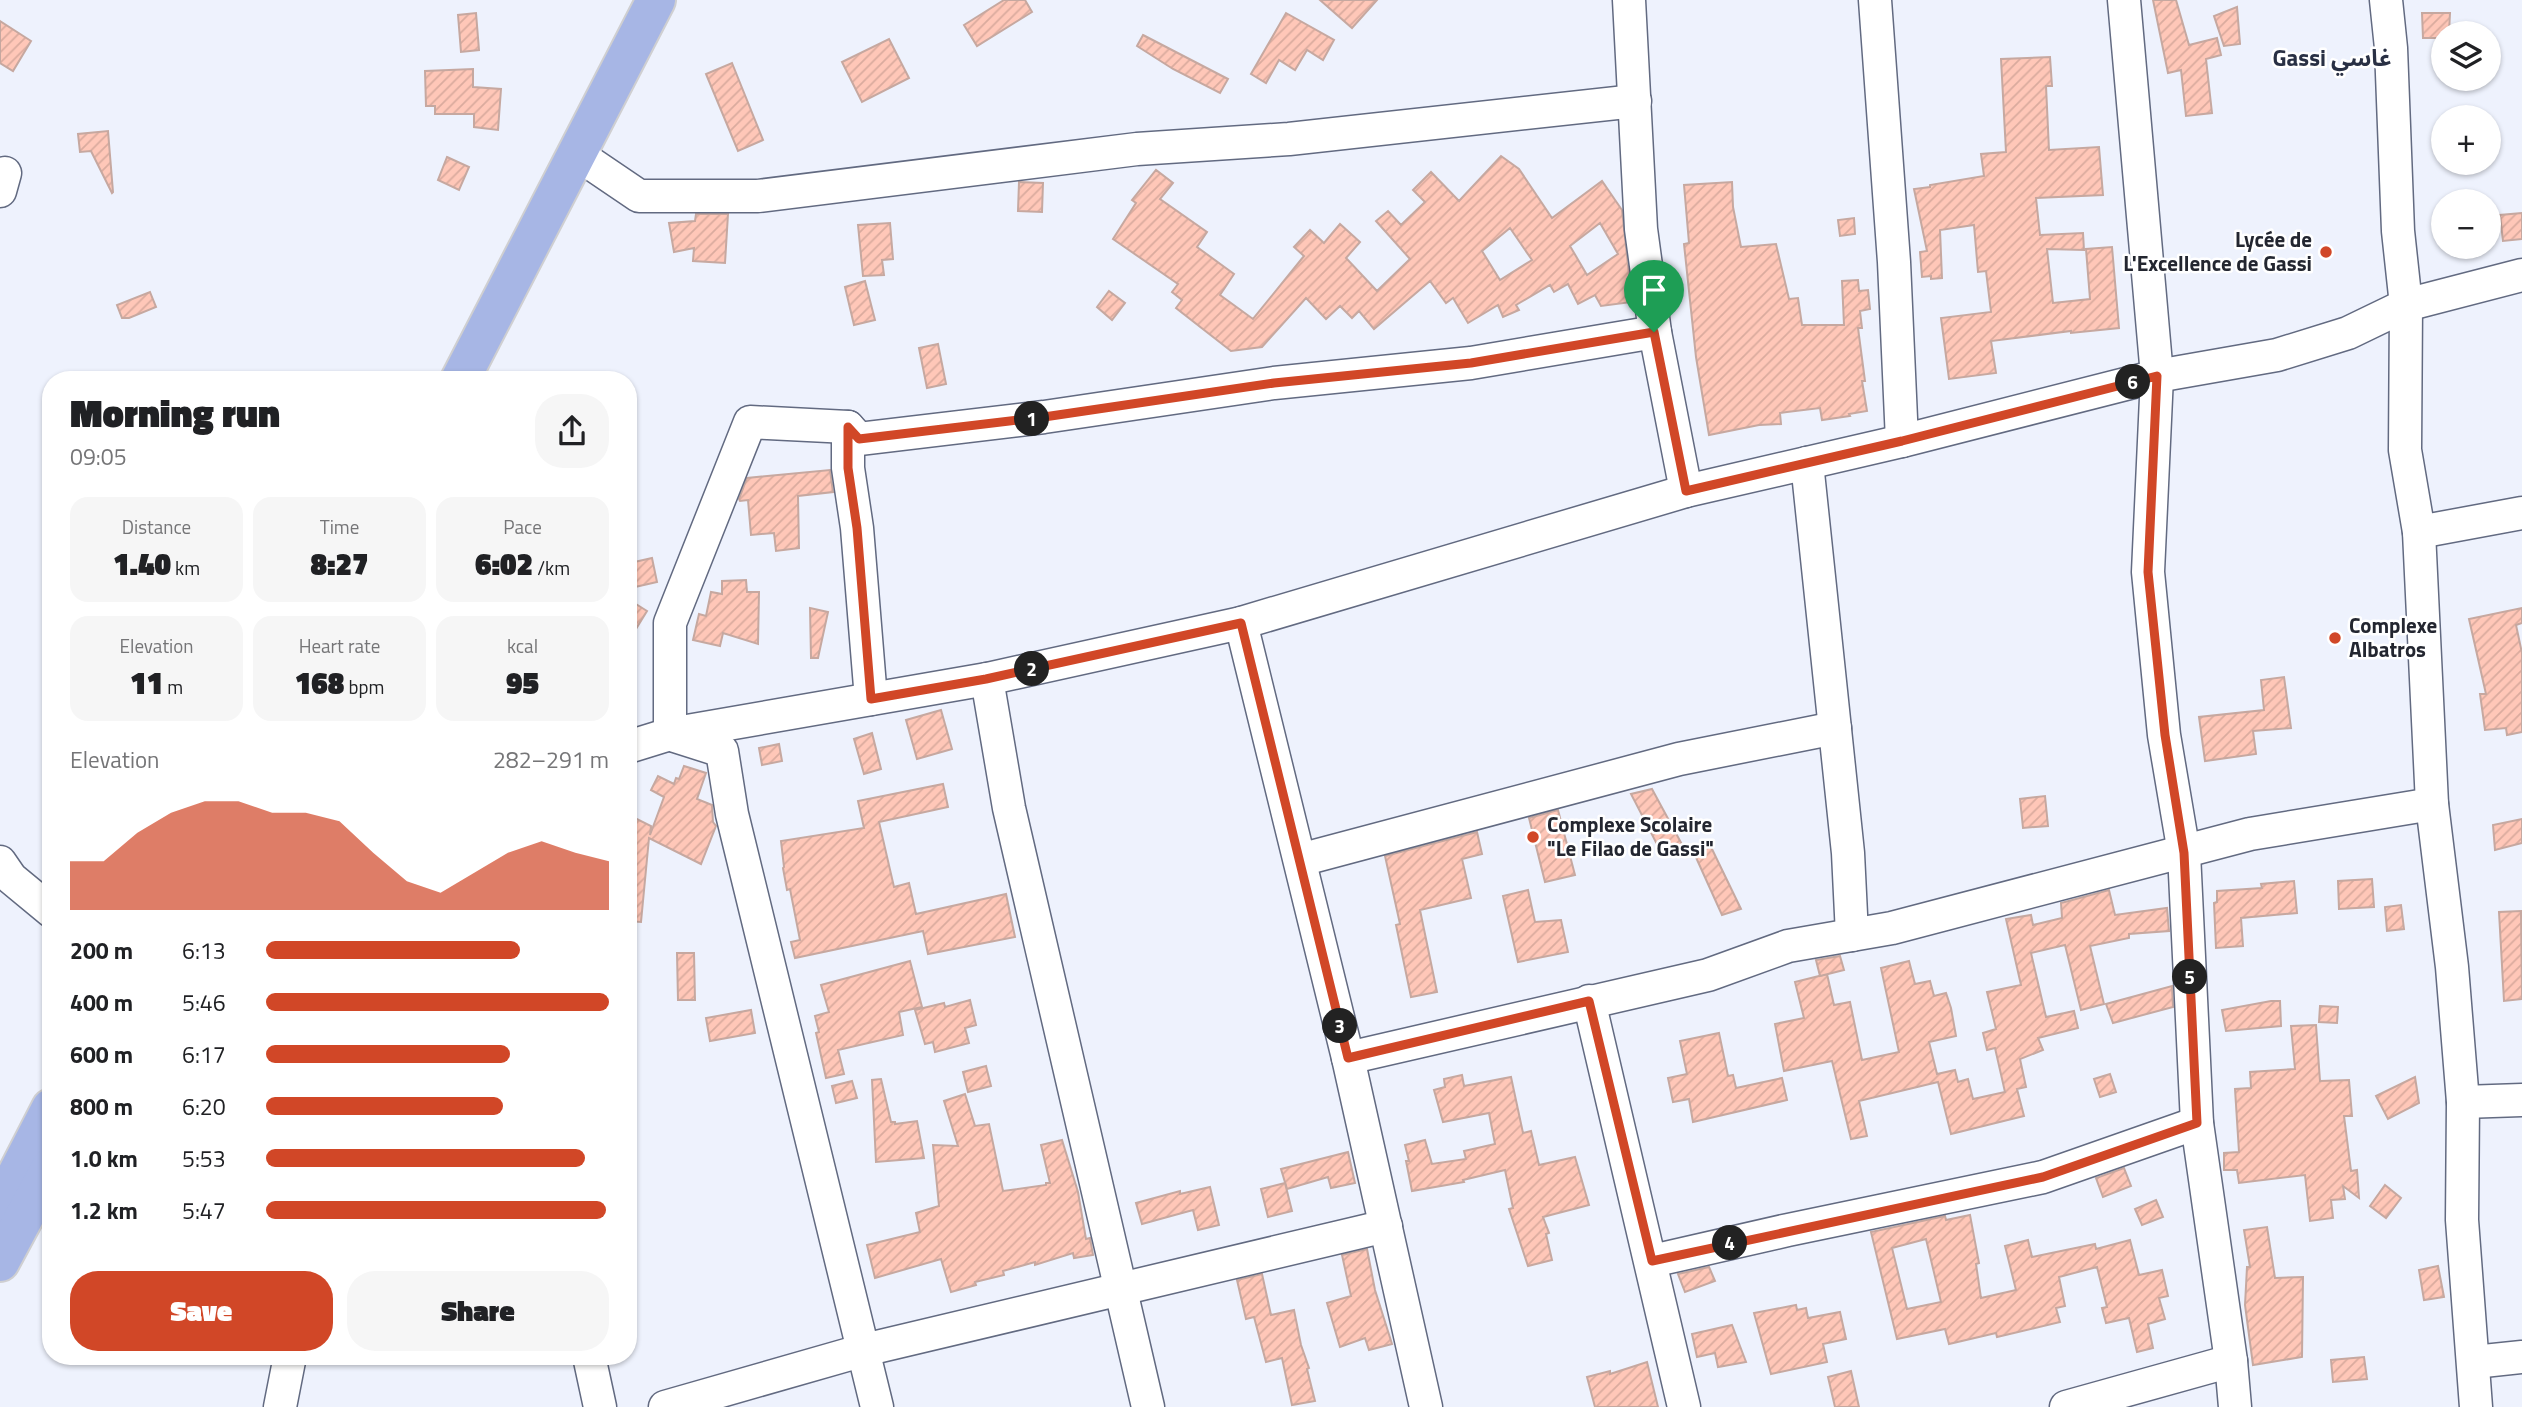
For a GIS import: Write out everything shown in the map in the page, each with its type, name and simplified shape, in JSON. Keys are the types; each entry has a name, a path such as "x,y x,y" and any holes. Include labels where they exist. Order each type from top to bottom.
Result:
{"main road":[{"path":"440,371 629,0"},
{"path":"465,371 656,0"},
{"path":"0,1207 42,1125"},
{"path":"0,1262 42,1184"}],"street":[{"path":"1629,0 1641,229 1654,332 1686,491"},
{"path":"1875,0 1894,262 1902,441"},
{"path":"2124,0 2157,376 2148,572 2165,735 2184,853 2197,1123 2231,1361 2235,1407"},
{"path":"2386,0 2391,48 2398,231 2406,305 2406,450 2419,532 2432,804 2452,967 2463,1102 2462,1220 2476,1407"},
{"path":"577,154 639,197 758,196 1137,149 1289,139 1635,100"},
{"path":"637,744 670,734 986,679 1241,623 1686,491 1902,441 2157,376 2277,355 2348,333 2406,305 2522,275"},
{"path":"670,734 670,623 750,422 848,427 859,439 1044,417 1274,383 1471,363 1654,332"},
{"path":"848,427 848,468 857,528 871,699"},
{"path":"1807,463 1848,853 1852,935"},
{"path":"2419,532 2522,513"},
{"path":"1241,623 1348,1058 1426,1407"},
{"path":"986,679 1009,808 1148,1407"},
{"path":"1300,860 1679,759 1835,728"},
{"path":"670,734 722,751 732,814 877,1407"},
{"path":"1348,1058 1708,975 1788,946 1892,928 2250,834 2432,804"},
{"path":"0,862 11,878 42,904"},
{"path":"1589,1001 1652,1261 1684,1407"},
{"path":"2463,1102 2522,1100"},
{"path":"1652,1261 2043,1177 2197,1123"},
{"path":"665,1407 864,1350 1386,1226"},
{"path":"2474,1362 2522,1357"},
{"path":"2066,1407 2231,1361"},
{"path":"279,1407 288,1365"},
{"path":"591,1365 600,1407"}],"building":[{"path":"1004,0 1025,0 1032,12 977,46 964,25"},
{"path":"1320,0 1377,0 1352,28"},
{"path":"2153,0 2176,0 2189,45 2217,38 2221,55 2206,59 2212,113 2186,116 2181,70 2168,73"},
{"path":"2237,7 2240,44 2224,46 2214,16"},
{"path":"476,13 479,50 461,52 458,15"},
{"path":"1286,13 1334,40 1323,60 1307,50 1295,70 1279,60 1266,83 1251,74"},
{"path":"2422,13 2450,13 2450,21 2431,21 2431,38 2423,38"},
{"path":"0,21 31,41 13,71 0,63"},
{"path":"1143,35 1228,79 1220,93 1173,69 1137,46"},
{"path":"889,39 909,78 862,102 842,62"},
{"path":"2050,57 2052,86 2046,86 2049,150 2099,147 2103,195 2036,198 2040,235 2083,233 2084,250 2047,249 2053,303 2090,299 2086,249 2112,247 2119,328 1991,341 1996,373 1949,379 1941,318 1991,312 1986,271 1978,272 1974,225 1940,230 1942,278 1922,277 1920,252 1927,251 1914,189 1984,176 1981,154 2006,152 2001,59"},
{"path":"732,63 763,140 738,151 706,74"},
{"path":"473,69 473,87 501,89 498,130 474,127 474,114 435,114 435,106 426,106 425,71"},
{"path":"108,131 112,193 91,151 80,152 78,134"},
{"path":"1501,156 1519,169 1552,218 1602,181 1622,210 1632,302 1601,306 1595,295 1578,304 1568,284 1554,292 1550,285 1516,305 1519,310 1503,317 1498,305 1468,323 1453,298 1446,303 1430,281 1374,329 1359,311 1352,318 1340,306 1326,319 1306,298 1262,347 1231,351 1176,308 1182,300 1172,292 1178,284 1113,239 1136,203 1132,200 1156,170 1173,183 1160,199 1207,232 1197,247 1234,274 1220,295 1253,319 1304,256 1294,247 1310,230 1324,243 1340,224 1360,242 1346,258 1377,291 1410,259 1376,221 1388,211 1401,225 1425,202 1413,190 1431,172 1459,201","holes":["1600,223 1618,254 1587,275 1570,246","1510,228 1532,260 1500,280 1482,251"]},
{"path":"447,157 469,167 459,190 438,180"},
{"path":"1019,182 1043,183 1042,212 1018,211"},
{"path":"1732,182 1733,207 1741,247 1776,244 1789,299 1798,298 1802,325 1844,325 1842,281 1858,280 1859,291 1868,290 1870,309 1860,311 1862,328 1858,328 1867,411 1822,420 1820,408 1780,413 1781,424 1759,425 1709,435 1696,357 1684,244 1689,243 1684,185"},
{"path":"2522,213 2522,239 2503,241 2501,215"},
{"path":"696,214 728,214 725,263 693,261 694,248 674,252 669,223 695,221"},
{"path":"1854,218 1855,234 1840,236 1838,220"},
{"path":"890,223 893,259 882,260 884,275 863,276 858,225"},
{"path":"865,281 875,320 854,325 845,287"},
{"path":"1109,291 1125,303 1112,320 1097,307"},
{"path":"150,292 156,307 129,318 122,318 117,305"},
{"path":"938,344 946,384 927,388 919,348"},
{"path":"830,470 833,492 798,496 799,548 776,551 774,533 751,535 748,500 739,499 747,478"},
{"path":"652,558 657,582 637,587 637,561"},
{"path":"746,580 747,592 759,592 758,644 723,633 720,646 693,640 699,614 706,616 711,592 722,594 722,581"},
{"path":"637,605 647,611 637,627"},
{"path":"810,608 828,612 818,658 811,658"},
{"path":"2522,608 2522,623 2516,625 2522,653 2522,732 2507,735 2506,728 2485,730 2480,694 2486,694 2469,619"},
{"path":"2284,677 2291,728 2253,731 2256,754 2205,761 2199,717 2264,710 2261,680"},
{"path":"941,710 952,749 917,759 906,720"},
{"path":"872,733 881,769 864,774 854,739"},
{"path":"779,744 782,761 762,765 759,748"},
{"path":"684,766 706,773 697,799 712,805 713,822 716,826 701,864 649,838 641,922 637,922 637,819 651,826 650,835 664,797 651,790 658,776 674,784 676,778 679,779"},
{"path":"943,784 948,807 879,822 894,887 909,883 916,914 1006,894 1015,937 928,954 923,931 795,958 791,942 800,940 790,889 787,890 781,841 864,828 858,801"},
{"path":"1652,789 1685,850 1662,854 1631,794"},
{"path":"2045,796 2048,826 2023,828 2020,799"},
{"path":"1558,810 1575,875 1545,882 1529,818"},
{"path":"2522,819 2522,843 2495,850 2493,825"},
{"path":"1477,832 1482,854 1462,859 1471,898 1420,910 1437,992 1411,997 1396,925 1400,924 1385,856"},
{"path":"1711,847 1741,909 1722,915 1694,853"},
{"path":"2372,879 2374,907 2339,909 2338,881"},
{"path":"2294,881 2297,913 2241,918 2243,946 2216,948 2214,903 2217,902 2217,891 2262,888 2261,884"},
{"path":"1528,890 1535,922 1561,920 1568,952 1518,962 1503,896"},
{"path":"2109,890 2115,915 2167,908 2169,931 2129,934 2129,938 2090,946 2104,1004 2081,1010 2065,945 2031,953 2046,1017 2074,1011 2078,1028 2038,1038 2043,1050 2020,1059 2026,1087 2017,1089 2024,1116 1951,1134 1938,1082 1859,1101 1867,1136 1851,1139 1832,1061 1784,1071 1775,1024 1804,1018 1795,982 1827,974 1834,1005 1850,1002 1862,1060 1899,1052 1881,968 1909,961 1915,984 1930,981 1934,996 1946,993 1951,1008 1956,1036 1929,1042 1937,1074 1955,1070 1958,1082 1968,1079 1973,1099 2005,1092 1995,1048 1987,1050 1983,1033 1996,1029 1987,992 2021,985 2006,919 2031,915 2033,925 2062,918 2061,903"},
{"path":"2401,905 2404,929 2387,931 2385,907"},
{"path":"2521,911 2522,999 2504,1001 2499,912"},
{"path":"677,953 694,953 695,1000 678,1000"},
{"path":"1840,956 1844,970 1820,976 1816,960"},
{"path":"910,961 922,1007 899,1012 903,1035 838,1050 844,1074 826,1078 815,1016 829,1012 821,985"},
{"path":"2172,986 2173,1007 2113,1023 2106,1004"},
{"path":"970,1000 976,1025 965,1028 969,1043 935,1052 933,1042 925,1044 915,1010 944,1003 945,1007"},
{"path":"2280,1001 2281,1026 2226,1031 2222,1010"},
{"path":"2320,1006 2338,1007 2337,1023 2319,1022"},
{"path":"751,1010 755,1033 710,1041 706,1018"},
{"path":"2316,1025 2320,1081 2349,1080 2352,1116 2344,1116 2351,1171 2357,1170 2359,1198 2343,1186 2345,1199 2331,1200 2333,1218 2310,1221 2305,1175 2239,1183 2237,1170 2224,1170 2224,1153 2239,1152 2235,1089 2251,1088 2250,1072 2295,1069 2291,1026"},
{"path":"1719,1033 1728,1076 1733,1075 1736,1088 1782,1078 1787,1100 1693,1122 1689,1099 1673,1102 1668,1078 1687,1074 1680,1041"},
{"path":"986,1066 991,1086 968,1092 963,1072"},
{"path":"2110,1074 2116,1092 2100,1097 2094,1079"},
{"path":"1462,1075 1464,1086 1511,1077 1523,1133 1531,1131 1539,1165 1575,1157 1589,1205 1543,1217 1549,1233 1546,1234 1552,1260 1528,1266 1509,1209 1513,1208 1505,1170 1463,1180 1464,1182 1412,1191 1405,1145 1425,1140 1432,1164 1466,1159 1464,1151 1495,1144 1489,1113 1443,1122 1434,1090 1445,1087 1444,1079"},
{"path":"2415,1077 2419,1103 2388,1119 2376,1096"},
{"path":"881,1079 891,1122 895,1124 917,1121 924,1158 876,1162 872,1080"},
{"path":"852,1081 857,1098 836,1103 832,1086"},
{"path":"965,1094 975,1126 989,1124 1003,1191 1050,1183 1041,1145 1062,1140 1078,1192 1086,1239 1090,1238 1093,1255 1074,1258 1073,1253 1035,1265 1035,1262 1003,1271 1004,1275 975,1282 976,1285 951,1292 941,1259 875,1278 867,1245 920,1232 916,1213 939,1206 933,1145 958,1146 944,1101"},
{"path":"1348,1152 1355,1183 1331,1188 1328,1177 1287,1189 1281,1169"},
{"path":"2124,1168 2131,1186 2103,1197 2096,1178"},
{"path":"1285,1183 1292,1211 1268,1217 1261,1189"},
{"path":"2385,1185 2401,1198 2386,1218 2370,1206"},
{"path":"1210,1187 1219,1225 1198,1230 1193,1210 1142,1224 1136,1203 1180,1191 1180,1194"},
{"path":"2156,1200 2163,1217 2142,1225 2135,1209"},
{"path":"1970,1215 1979,1263 1976,1264 1981,1298 2016,1290 2005,1246 2028,1240 2032,1257 2095,1244 2096,1249 2130,1240 2139,1275 2162,1270 2168,1296 2159,1298 2165,1319 2148,1324 2153,1348 2137,1352 2129,1318 2106,1323 2102,1308 2107,1307 2097,1267 2059,1277 2065,1306 2056,1308 2060,1322 1997,1337 1996,1333 1949,1344 1945,1329 1897,1339 1871,1232 1945,1216 1946,1220","holes":["1926,1239 1941,1302 1907,1309 1892,1248"]},
{"path":"2267,1227 2275,1278 2303,1277 2302,1357 2253,1365 2245,1305 2247,1267 2250,1267 2244,1230"},
{"path":"1367,1249 1375,1290 1392,1344 1369,1350 1365,1338 1340,1347 1327,1303 1351,1296 1342,1255"},
{"path":"2438,1266 2444,1297 2424,1300 2419,1270"},
{"path":"1709,1267 1715,1281 1685,1292 1678,1274"},
{"path":"1262,1274 1271,1315 1294,1310 1315,1401 1292,1405 1282,1358 1266,1362 1254,1317 1246,1319 1237,1280"},
{"path":"1796,1305 1797,1310 1806,1308 1808,1318 1840,1312 1846,1339 1823,1344 1827,1362 1771,1374 1754,1313"},
{"path":"1732,1325 1746,1362 1718,1367 1715,1353 1697,1357 1692,1334"},
{"path":"2364,1357 2367,1379 2333,1382 2331,1360"},
{"path":"1647,1362 1658,1407 1595,1407 1587,1377 1610,1371 1610,1374"},
{"path":"1851,1371 1859,1407 1835,1407 1828,1377"}],"place":[{"name":"Lycée de L'Excellence de Gassi","path":"2326,252"},
{"name":"Complexe Albatros","path":"2335,638"},
{"name":"Complexe Scolaire \"Le Filao de Gassi\"","path":"1533,837"}],"district":[{"name":"Gassi غاسي","path":"2332,58"}],"route":[{"path":"1654,332 1686,491 1902,441 2157,376 2148,572 2165,735 2184,853 2197,1123 2043,1177 1652,1261 1589,1001 1348,1058 1241,623 986,679 871,699 857,528 848,468 848,427 859,439 1044,417 1274,383 1471,363 1654,332"}]}
